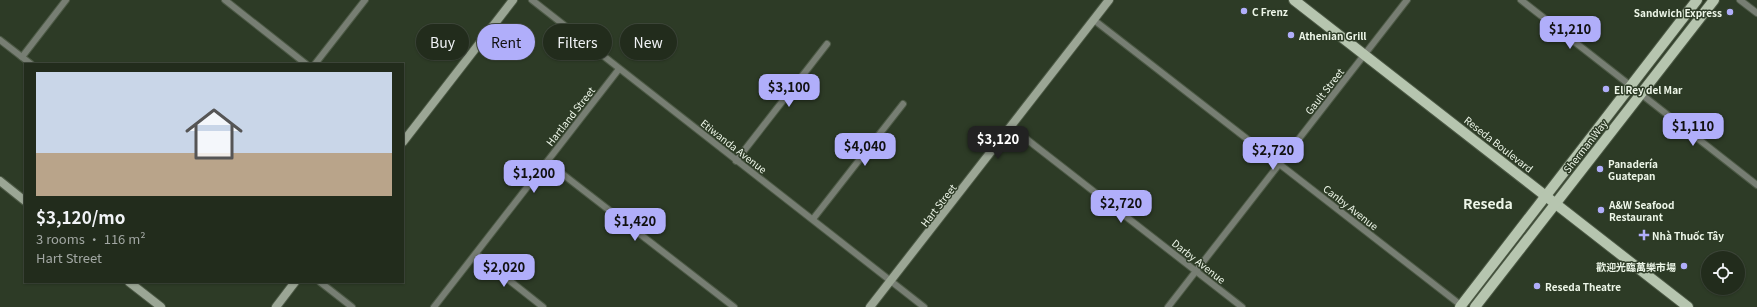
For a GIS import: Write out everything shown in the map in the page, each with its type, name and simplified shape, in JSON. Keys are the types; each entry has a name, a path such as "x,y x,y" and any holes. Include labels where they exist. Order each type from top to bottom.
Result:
{"main road":[{"name":"Reseda Boulevard","path":"1294,0 1688,307"},
{"name":"Sherman Way","path":"1461,306 1698,0"},
{"name":"Sherman Way","path":"1475,307 1714,0"},
{"path":"1631,86 1641,94"}],"street":[{"path":"22,57 66,0"},
{"path":"225,0 305,63"},
{"path":"316,63 365,0"},
{"path":"404,141 514,0"},
{"name":"Etiwanda Avenue","path":"532,0 924,307"},
{"name":"Hart Street","path":"870,307 1109,0"},
{"name":"Gault Street","path":"1168,307 1407,0"},
{"path":"1521,0 1631,86"},
{"path":"1740,0 1757,13"},
{"name":"Canby Avenue","path":"1094,20 1461,306"},
{"path":"0,40 30,63"},
{"path":"736,161 827,44"},
{"name":"Hartland Street","path":"434,307 619,69"},
{"path":"1641,94 1757,185"},
{"path":"813,219 903,104"},
{"name":"Darby Avenue","path":"1011,127 1242,307"},
{"path":"547,162 734,307"},
{"path":"0,181 24,200"},
{"path":"476,254 543,307"},
{"path":"130,283 161,307"},
{"path":"276,307 294,283"},
{"path":"321,283 352,307"}],"place":[{"name":"C Frenz","path":"1244,11"},
{"name":"Sandwich Express","path":"1730,12"},
{"name":"Athenian Grill","path":"1291,35"},
{"name":"El Rey del Mar","path":"1606,89"},
{"name":"Panadería Guatepan","path":"1600,169"},
{"name":"A&W Seafood Restaurant","path":"1601,210"},
{"name":"Nhà Thuốc Tây","path":"1644,235"},
{"name":"歡迎光臨萬樂市場","path":"1684,266"},
{"name":"Reseda Theatre","path":"1537,286"}],"district":[{"name":"Reseda","path":"1488,203"}]}
